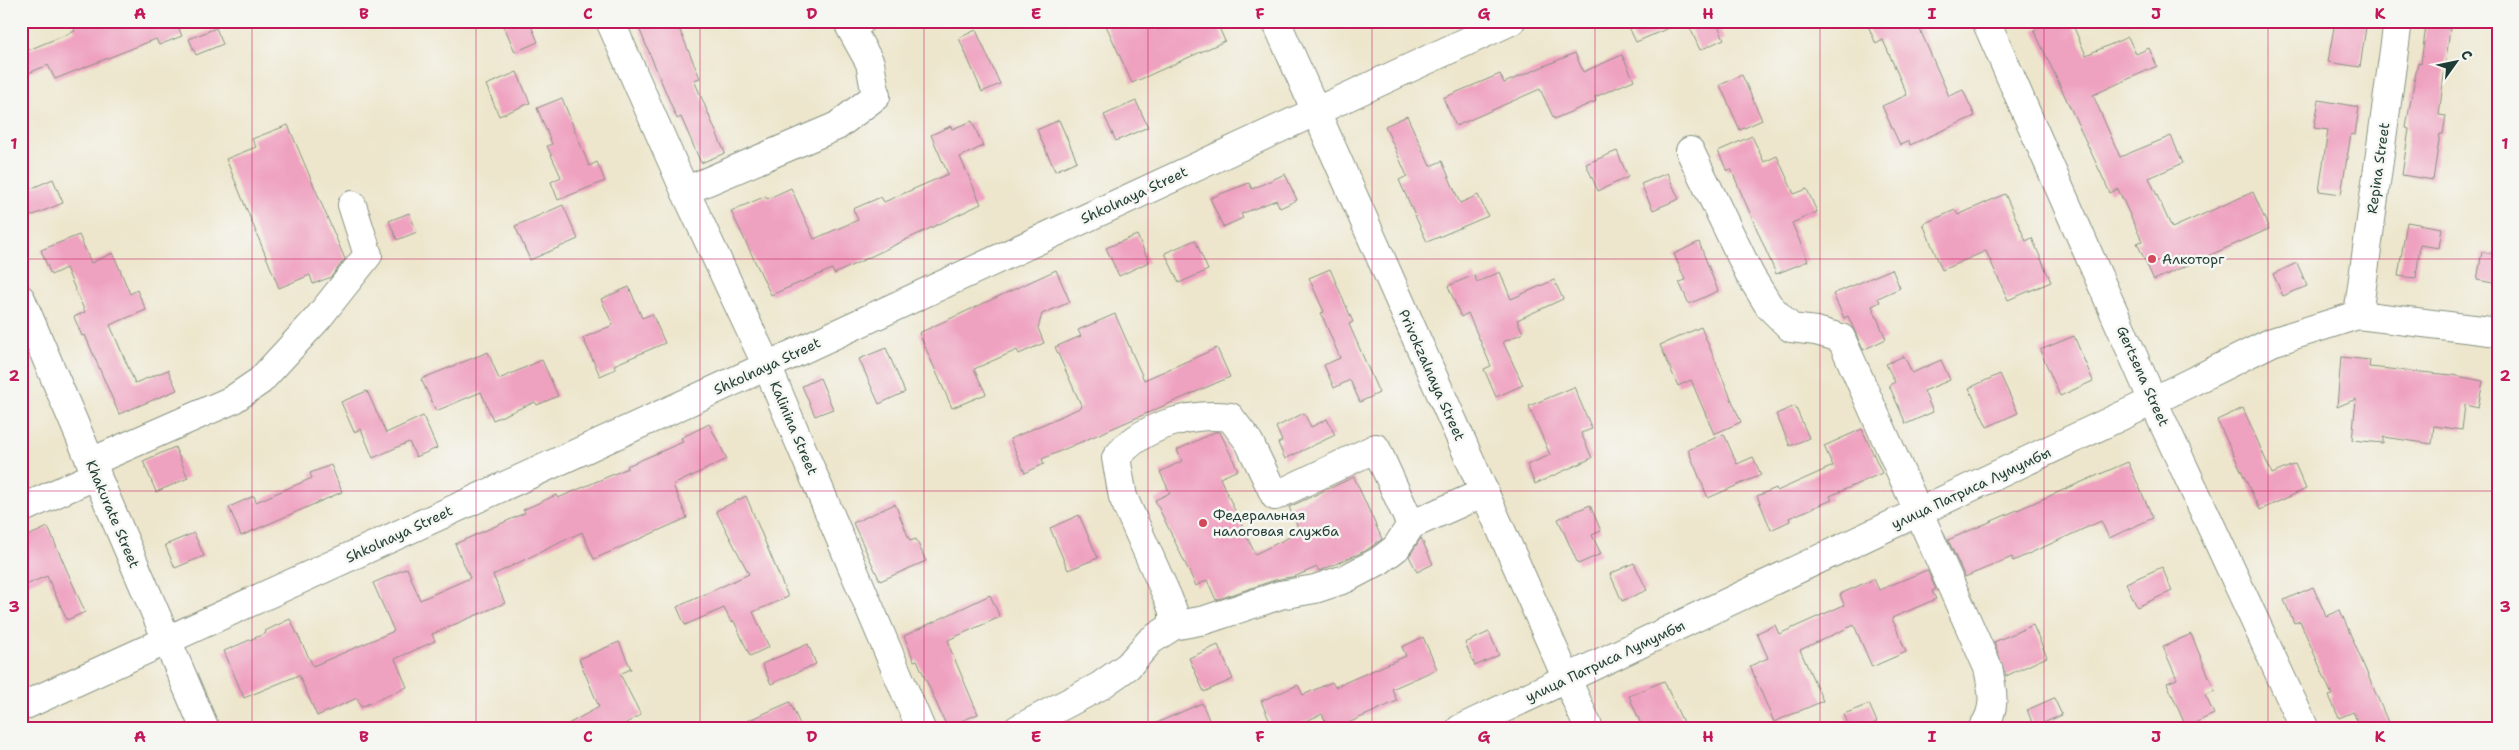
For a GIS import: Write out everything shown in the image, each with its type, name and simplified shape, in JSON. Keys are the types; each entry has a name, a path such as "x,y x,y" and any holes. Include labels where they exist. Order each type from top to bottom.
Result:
{"street":[{"name":"Kalinina Street","path":"610,21 685,191 767,366 921,729"},
{"path":"685,191 837,126 876,96 870,63 850,27 861,21"},
{"name":"Privokzalnaya Street","path":"1276,21 1589,729"},
{"name":"Shkolnaya Street","path":"21,708 767,366 1511,21"},
{"name":"Gertsena Street","path":"1986,21 2153,401 2305,729"},
{"name":"Repina Street","path":"2358,315 2398,21"},
{"path":"1690,151 1750,275 1769,306 1791,328 1816,331 1841,338 1988,668 1994,693 1990,718 1982,729"},
{"path":"21,509 94,469 232,400 260,381 318,318 368,255 352,206"},
{"name":"Khakurate Street","path":"21,299 205,729"},
{"name":"улица Патриса Лумумбы","path":"1460,729 2153,401 2272,342 2358,315 2498,332"},
{"path":"1173,626 1173,611 1168,598 1123,497 1116,458 1125,447 1153,431 1179,420 1210,414 1230,417 1248,442 1275,496 1376,448 1411,525"},
{"path":"1018,729 1100,686 1128,666 1150,641 1173,626 1205,620 1280,595 1315,589 1345,580 1379,561 1396,548 1411,525 1484,492"}],"building":[{"path":"83,21 198,21 179,29 182,36 159,45 156,39 55,79 48,65 21,76 21,53 75,31 73,26"},
{"path":"516,21 529,21 538,42 515,52 504,26"},
{"path":"636,21 676,21 700,78 694,80 725,153 701,163 681,117 677,119"},
{"path":"1104,21 1154,21 1157,30 1176,21 1216,21 1225,41 1132,83"},
{"path":"1626,21 1685,21 1636,42"},
{"path":"1687,21 1716,21 1724,39 1700,50"},
{"path":"1866,21 1927,21 1918,25 1949,96 1963,90 1975,116 1910,145 1909,141 1900,145 1882,106 1907,95 1883,40 1876,44"},
{"path":"2053,21 2071,21 2086,55 2128,37 2136,54 2149,48 2157,66 2093,95 2120,157 2171,136 2183,163 2149,178 2172,228 2253,192 2269,229 2154,280 2137,243 2142,241 2118,189 2110,193 2034,30"},
{"path":"2335,21 2367,21 2360,67 2328,62"},
{"path":"2426,26 2450,29 2439,115 2446,116 2443,134 2440,134 2433,180 2402,175 2409,129 2406,128 2418,62 2421,63"},
{"path":"216,28 223,44 196,55 189,39"},
{"path":"976,30 1000,84 982,92 959,38"},
{"path":"1575,53 1583,72 1622,55 1634,80 1595,97 1596,101 1554,119 1540,89 1456,126 1443,98 1500,74 1504,83"},
{"path":"517,72 530,103 499,116 486,85"},
{"path":"1742,75 1762,120 1740,130 1720,85"},
{"path":"562,98 589,166 597,162 605,181 558,200 551,182 561,177 547,146 552,144 537,108"},
{"path":"2319,100 2359,107 2355,135 2351,134 2341,194 2319,191 2328,130 2314,128"},
{"path":"1136,101 1148,127 1116,141 1104,115"},
{"path":"1407,116 1430,166 1442,161 1460,203 1478,195 1488,216 1427,242 1399,180 1407,176 1385,126"},
{"path":"1059,120 1077,161 1055,171 1037,130"},
{"path":"972,121 983,146 960,157 981,204 834,274 832,269 771,295 731,211 766,196 767,199 791,188 814,239 858,220 853,209 881,197 884,202 948,174 931,135 951,126 952,129"},
{"path":"288,125 345,259 331,277 313,284 310,275 279,288 226,159 256,147 252,139"},
{"path":"1752,136 1764,162 1777,156 1794,194 1807,189 1817,212 1792,223 1808,261 1776,274 1731,169 1727,171 1718,151"},
{"path":"1617,151 1628,177 1598,191 1586,164"},
{"path":"1667,173 1679,199 1653,210 1641,184"},
{"path":"1285,174 1297,200 1280,208 1276,200 1241,214 1243,218 1223,227 1210,198 1249,183 1252,189"},
{"path":"53,179 63,203 21,220 21,193"},
{"path":"2005,194 2026,241 2032,238 2051,282 2008,300 1986,251 1942,270 1923,224 1955,210 1958,215"},
{"path":"563,205 578,239 530,260 515,226"},
{"path":"409,213 417,232 397,240 389,221"},
{"path":"2407,222 2442,228 2439,248 2420,245 2416,278 2398,276"},
{"path":"79,235 91,263 113,253 130,294 137,290 146,310 110,325 135,383 168,370 177,390 119,414 85,335 82,336 74,317 85,312 66,268 51,275 41,250"},
{"path":"1137,235 1149,262 1119,276 1106,248"},
{"path":"1195,240 1208,270 1179,283 1165,253"},
{"path":"1699,242 1718,291 1689,304 1679,282 1685,280 1674,254"},
{"path":"2482,252 2498,254 2498,284 2477,280"},
{"path":"2297,263 2307,286 2283,296 2273,274"},
{"path":"1330,269 1353,322 1349,324 1379,393 1360,402 1350,380 1334,388 1324,365 1340,358 1321,313 1324,312 1309,278"},
{"path":"1892,269 1900,288 1878,298 1880,302 1872,306 1886,339 1863,350 1848,316 1844,318 1833,294"},
{"path":"1056,270 1070,302 1042,314 1038,328 1044,343 1019,354 1017,350 974,369 986,394 952,408 919,333"},
{"path":"1500,272 1511,299 1554,280 1563,299 1517,320 1523,333 1503,342 1523,385 1496,397 1484,369 1491,366 1468,313 1461,317 1448,286 1474,275 1477,282"},
{"path":"629,287 642,318 652,314 665,343 614,365 616,369 600,376 583,338 613,325 601,299"},
{"path":"1115,314 1144,380 1217,348 1230,377 1042,459 1044,464 1025,473 1010,439 1082,407 1055,347 1081,336 1078,330"},
{"path":"1701,327 1741,422 1714,434 1691,380 1678,386 1660,345"},
{"path":"2074,336 2093,381 2060,396 2040,350"},
{"path":"886,348 905,392 879,404 859,359"},
{"path":"488,352 499,379 542,360 558,396 537,405 535,402 493,420 481,392 436,411 421,379"},
{"path":"1904,356 1912,373 1941,360 1950,380 1924,391 1933,412 1906,424 1889,385 1895,382 1886,364"},
{"path":"2341,357 2370,360 2369,367 2452,375 2483,381 2478,408 2465,405 2462,430 2434,426 2432,444 2383,437 2383,443 2352,440 2356,399 2337,407"},
{"path":"2000,374 2018,413 1987,427 1969,388"},
{"path":"820,378 833,409 815,416 802,386"},
{"path":"1574,387 1592,429 1581,433 1592,458 1535,484 1527,465 1550,455 1529,406"},
{"path":"367,391 386,433 423,416 437,448 416,457 409,442 373,458 361,429 354,432 341,402"},
{"path":"1795,406 1809,438 1790,446 1776,414"},
{"path":"2243,408 2272,474 2295,464 2306,489 2260,510 2217,420"},
{"path":"1304,413 1311,427 1327,419 1335,435 1285,459 1278,443 1282,441 1276,427"},
{"path":"709,424 727,459 673,485 687,518 594,559 582,532 493,575 505,603 432,634 435,641 395,659 407,687 361,707 357,698 317,716 299,675 244,698 224,651 266,633 265,631 290,619 313,666 394,631 373,583 407,568 420,600 470,578 455,544 525,513 523,510 556,495 558,498 628,468 627,466 683,442 681,438"},
{"path":"1862,429 1882,473 1830,496 1832,500 1789,518 1790,521 1771,530 1757,496 1776,488 1777,491 1833,466 1824,446"},
{"name":"Федеральная налоговая служба","path":"1215,432 1220,432 1238,470 1220,478 1255,554 1300,532 1289,507 1354,477 1382,539 1365,551 1319,571 1317,567 1296,576 1275,580 1216,600 1207,580 1196,586 1155,500 1170,493 1160,472 1182,461 1177,450"},
{"path":"1724,434 1737,464 1753,457 1761,475 1708,498 1688,450"},
{"path":"175,447 188,478 156,492 143,461"},
{"path":"2128,462 2153,518 2109,538 2101,521 2013,561 2012,557 1965,577 1948,540"},
{"path":"331,465 342,492 241,536 229,507 254,496 256,502 312,478 310,473"},
{"path":"746,496 788,597 753,612 769,647 750,656 734,621 731,622 724,608 685,625 677,607 749,574 716,511"},
{"path":"895,504 910,541 916,539 926,561 880,581 853,523"},
{"path":"1590,505 1601,531 1592,535 1601,554 1578,564 1558,519"},
{"path":"1079,515 1098,558 1068,570 1050,528"},
{"path":"48,527 85,612 67,620 47,576 21,587 21,539"},
{"path":"194,533 204,556 175,568 165,545"},
{"path":"1421,538 1433,564 1417,572 1409,556"},
{"path":"1634,563 1647,590 1622,601 1610,574"},
{"path":"2162,567 2172,591 2137,607 2126,583"},
{"path":"1927,570 1936,589 1932,591 1936,599 1892,618 1906,652 1872,667 1854,625 1800,650 1823,701 1774,722 1750,666 1768,658 1757,633 1775,625 1779,634 1844,605 1840,594 1874,579 1879,590"},
{"path":"2313,587 2326,616 2340,610 2391,729 2361,729 2353,712 2339,718 2329,696 2332,695 2300,621 2294,623 2284,600"},
{"path":"990,595 1000,617 948,640 978,714 947,727 917,660 914,661 904,636"},
{"path":"2033,625 2047,657 2006,676 1994,642"},
{"path":"1489,632 1499,655 1475,666 1465,643"},
{"path":"2191,634 2215,691 2205,695 2214,714 2186,727 2167,683 2177,679 2163,647"},
{"path":"1423,637 1437,669 1392,689 1397,701 1335,729 1329,729 1322,714 1288,729 1273,729 1261,701 1298,685 1303,695 1332,682 1335,687 1406,656 1402,647"},
{"path":"619,642 631,669 620,674 641,715 615,729 559,729 599,707 579,659"},
{"path":"808,644 816,664 771,684 762,664"},
{"path":"1218,645 1233,679 1204,692 1189,658"},
{"path":"1664,681 1686,729 1643,729 1629,696"},
{"path":"2054,698 2062,715 2034,727 2027,710"},
{"path":"790,702 802,729 729,729"},
{"path":"1202,703 1213,729 1143,729"},
{"path":"1869,704 1877,722 1862,729 1850,729 1844,714"}],"place":[{"name":"Алкоторг","path":"2152,259"},
{"name":"Федеральная налоговая служба","path":"1203,523"}]}
